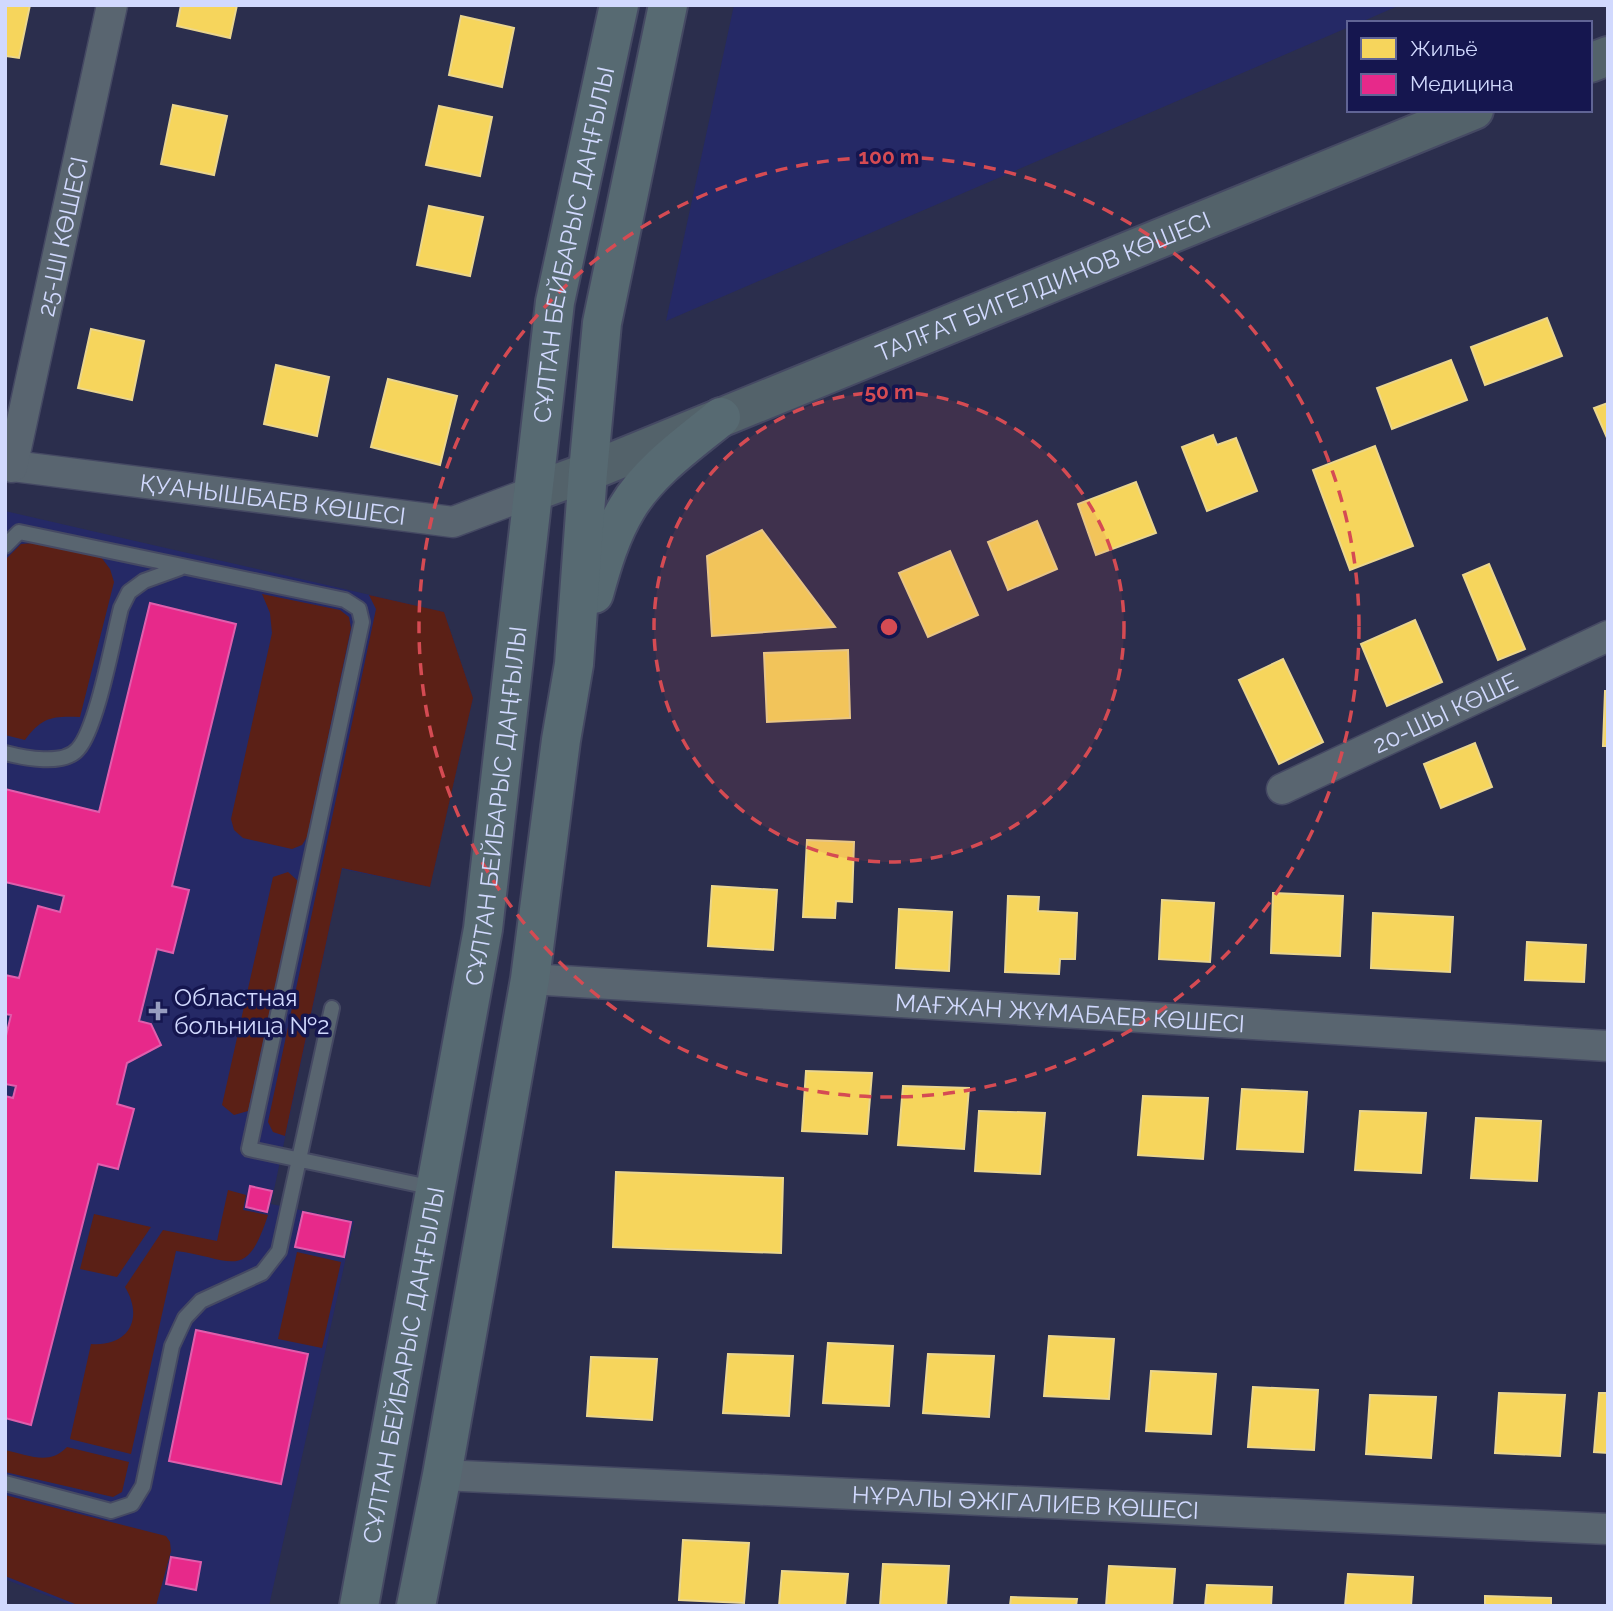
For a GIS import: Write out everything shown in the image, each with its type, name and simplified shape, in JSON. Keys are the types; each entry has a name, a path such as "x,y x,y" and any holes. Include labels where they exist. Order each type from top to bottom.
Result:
{"main road":[{"name":"СҰЛТАН БЕЙБАРЫС ДАҢҒЫЛЫ","path":"359,1606 483,929 555,302 619,5"},
{"name":"СҰЛТАН БЕЙБАРЫС ДАҢҒЫЛЫ","path":"416,1606 442,1475 530,979 561,740 574,664 588,472 603,323 668,5"},
{"path":"574,664 603,562 627,507 657,470 721,417"}],"street":[{"name":"25-ШІ КӨШЕСІ","path":"9,466 112,5"},
{"name":"ТАЛҒАТ БИГЕЛДИНОВ КӨШЕСІ","path":"533,492 588,472 1469,112"},
{"name":"ҚУАНЫШБАЕВ КӨШЕСІ","path":"9,466 453,522 533,492"},
{"name":"20-ШЫ КӨШЕ","path":"1282,789 1608,636"},
{"name":"МАҒЖАН ЖҰМАБАЕВ КӨШЕСІ","path":"530,979 1608,1046"},
{"name":"НҰРАЛЫ ӘЖIГАЛИЕВ КӨШЕСI","path":"442,1475 1608,1529"}],"lane":[{"path":"5,546 19,532 345,600 359,609 362,622 249,1149 437,1188"},
{"path":"5,753 27,759 55,759 77,751 90,730 121,608 129,592 144,581 185,567"},
{"path":"5,1483 111,1511 132,1504 144,1486 172,1346 185,1318 201,1301 261,1273 279,1251 332,1008"}],"shaded area":[{"path":"734,5 1400,5 1364,21 1347,21 1347,28 666,321"},
{"name":"Областная больница №2","path":"5,511 444,612 473,698 430,887 342,869 271,1204 354,1221 269,1606 74,1606 5,1579"},
{"path":"35,543 101,557 110,569 114,582 80,717 62,717 42,722 25,740 5,735 5,560 21,544"},
{"path":"262,594 340,610 349,617 351,628 307,837 302,845 292,849 243,838 234,830 231,819 272,633 270,613"},
{"path":"369,595 444,612 473,698 430,887 342,868 285,1136 273,1132 268,1122 376,609"},
{"path":"288,872 298,881 248,1111 234,1115 222,1105 273,877"},
{"path":"228,1190 246,1195 243,1210 268,1215 260,1236 244,1258 224,1261 176,1251 131,1454 70,1439 91,1344 115,1341 129,1328 133,1319 131,1298 125,1287 163,1230 217,1241"},
{"path":"94,1214 151,1227 117,1277 80,1269"},
{"path":"297,1252 341,1262 322,1348 278,1339"},
{"path":"67,1447 129,1462 122,1492 113,1497 5,1472 5,1450 46,1458"},
{"path":"5,1495 166,1536 171,1551 156,1606 80,1606 5,1576"}],"building: Жильё":[{"path":"5,5 30,5 19,58 5,56"},
{"path":"181,5 237,5 230,38 177,26"},
{"path":"461,16 514,28 502,87 449,75"},
{"path":"173,105 227,116 214,175 161,164"},
{"path":"439,106 492,117 480,176 426,165"},
{"path":"429,206 483,217 470,276 417,265"},
{"path":"1547,318 1562,356 1485,385 1471,347"},
{"path":"91,329 144,341 132,400 78,388"},
{"path":"1451,360 1467,400 1392,429 1377,388"},
{"path":"276,365 329,377 317,436 264,424"},
{"path":"388,379 457,396 440,465 371,447"},
{"path":"1608,403 1608,440 1594,408"},
{"path":"1213,435 1217,445 1236,438 1257,491 1207,511 1182,447"},
{"path":"1375,446 1413,546 1350,570 1313,470"},
{"path":"1136,482 1156,533 1096,555 1078,504"},
{"path":"1037,521 1057,569 1008,590 988,542"},
{"path":"762,530 835,627 712,636 707,556"},
{"path":"950,551 978,615 928,637 899,573"},
{"path":"1489,564 1525,649 1498,660 1463,575"},
{"path":"1415,620 1442,682 1387,706 1361,644"},
{"path":"848,650 850,718 767,722 764,653"},
{"path":"1283,659 1323,742 1279,764 1239,680"},
{"path":"1605,691 1608,691 1608,746 1603,746"},
{"path":"1475,743 1492,787 1441,808 1424,764"},
{"path":"807,840 854,842 852,902 836,901 835,918 803,917"},
{"path":"712,886 777,890 773,950 708,946"},
{"path":"1273,893 1343,896 1340,956 1271,953"},
{"path":"1008,896 1039,897 1038,911 1077,913 1075,959 1060,959 1059,974 1005,972"},
{"path":"1162,900 1214,903 1210,962 1159,959"},
{"path":"899,909 952,912 949,971 896,968"},
{"path":"1373,913 1453,917 1450,972 1371,968"},
{"path":"1527,942 1586,945 1584,982 1525,980"},
{"path":"806,1071 872,1073 867,1134 802,1131"},
{"path":"903,1086 969,1088 964,1149 898,1145"},
{"path":"1242,1089 1307,1092 1303,1152 1237,1149"},
{"path":"1143,1096 1208,1098 1203,1159 1138,1155"},
{"path":"979,1111 1045,1113 1040,1174 975,1171"},
{"path":"1360,1111 1426,1113 1421,1173 1355,1170"},
{"path":"1476,1118 1541,1121 1537,1181 1471,1178"},
{"path":"616,1172 783,1178 781,1253 613,1247"},
{"path":"1049,1336 1114,1339 1109,1399 1044,1396"},
{"path":"828,1343 893,1346 889,1406 823,1403"},
{"path":"728,1354 793,1356 789,1416 723,1413"},
{"path":"928,1354 994,1356 989,1417 923,1413"},
{"path":"591,1357 657,1359 652,1420 587,1416"},
{"path":"1151,1371 1216,1374 1211,1434 1146,1431"},
{"path":"1253,1387 1318,1390 1314,1450 1248,1447"},
{"path":"1499,1393 1565,1395 1560,1456 1495,1453"},
{"path":"1599,1393 1608,1393 1608,1453 1594,1452"},
{"path":"1370,1395 1436,1397 1431,1458 1366,1454"},
{"path":"683,1540 749,1543 744,1603 679,1600"},
{"path":"883,1564 949,1566 946,1606 880,1606"},
{"path":"1109,1566 1175,1569 1172,1606 1106,1606"},
{"path":"782,1571 848,1574 845,1606 779,1606"},
{"path":"1348,1574 1413,1577 1411,1606 1345,1606"},
{"path":"1207,1585 1272,1587 1271,1606 1205,1606"},
{"path":"1485,1596 1551,1598 1551,1606 1485,1606"},
{"path":"1011,1597 1077,1599 1076,1606 1010,1606"}],"building: Медицина":[{"path":"150,603 236,624 172,886 189,890 173,953 157,949 139,1021 151,1024 161,1045 127,1063 117,1104 134,1109 118,1169 98,1164 31,1425 5,1418 5,1096 13,1098 16,1086 5,1084 5,1040 11,1015 5,1014 5,975 19,978 38,906 60,912 64,896 5,882 5,789 99,812"},
{"path":"250,1186 272,1191 267,1212 246,1207"},
{"path":"303,1212 351,1222 344,1257 295,1247"},
{"path":"196,1330 308,1354 281,1484 169,1461"},
{"path":"171,1557 201,1562 196,1590 166,1584"}],"place":[{"name":"Областная больница №2","path":"158,1011"}]}
